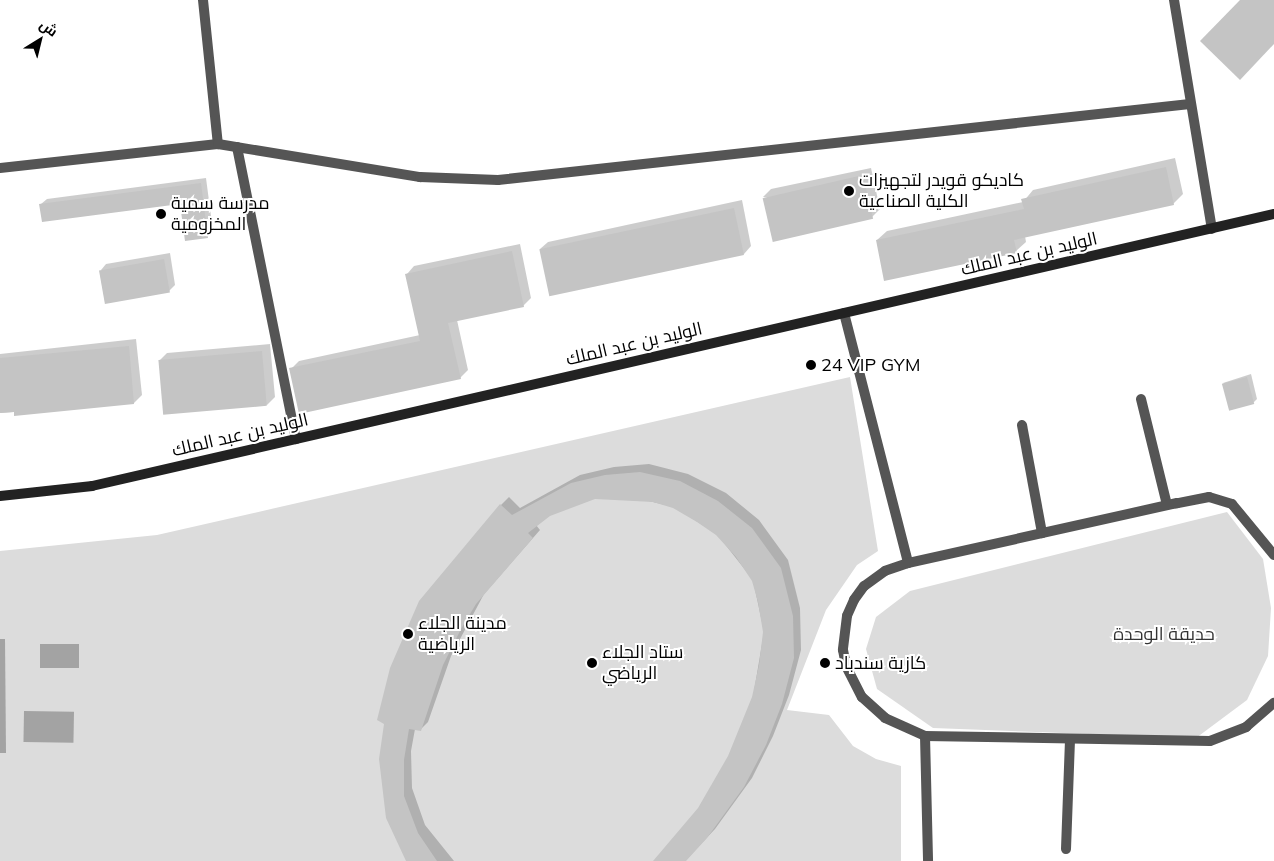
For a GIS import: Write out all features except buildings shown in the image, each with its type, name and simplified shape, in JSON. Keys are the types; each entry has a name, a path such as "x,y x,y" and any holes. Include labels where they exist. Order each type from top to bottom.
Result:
{"main road":[{"name":"الوليد بن عبد الملك","path":"0,496 92,486 1274,214"}],"street":[{"path":"203,0 218,144"},
{"path":"1174,0 1212,228"},
{"path":"0,168 218,144 420,177 498,180 1190,104"},
{"path":"236,146 296,439"},
{"path":"844,313 908,563"},
{"path":"1141,399 1167,505"},
{"path":"1022,424 1042,533"},
{"path":"1274,554 1243,514 1226,500 1209,497 1167,505 908,563 885,571 864,586 847,616 843,650 849,674 862,697 885,718 925,736 1210,741 1246,727 1274,703"},
{"path":"925,736 928,861"},
{"path":"1066,849 1070,738"}],"green space":[{"name":"مدينة الجلاء الرياضية","path":"850,377 878,551 857,565 826,610 787,710 829,715 853,746 876,759 901,766 901,861 0,861 0,551 157,535"},
{"name":"حديقة الوحدة","path":"1227,512 1263,559 1271,608 1268,656 1247,700 1196,738 933,728 877,689 866,649 876,617 910,591"}],"shaded area":[{"path":"0,639 5,639 6,753 0,753"},
{"path":"40,644 79,644 79,668 40,668"},
{"path":"24,711 74,712 73,743 23,742"}],"place":[{"name":"كاديكو قويدر لتجهيزات الكلية الصناعية","path":"849,191"},
{"name":"مدرسة سمية المخزومية","path":"161,214"},
{"name":"24 VIP GYM","path":"811,365"},
{"name":"مدينة الجلاء الرياضية","path":"408,634"},
{"name":"ستاد الجلاء الرياضي","path":"592,663"},
{"name":"كازية سندباد","path":"825,663"}]}
